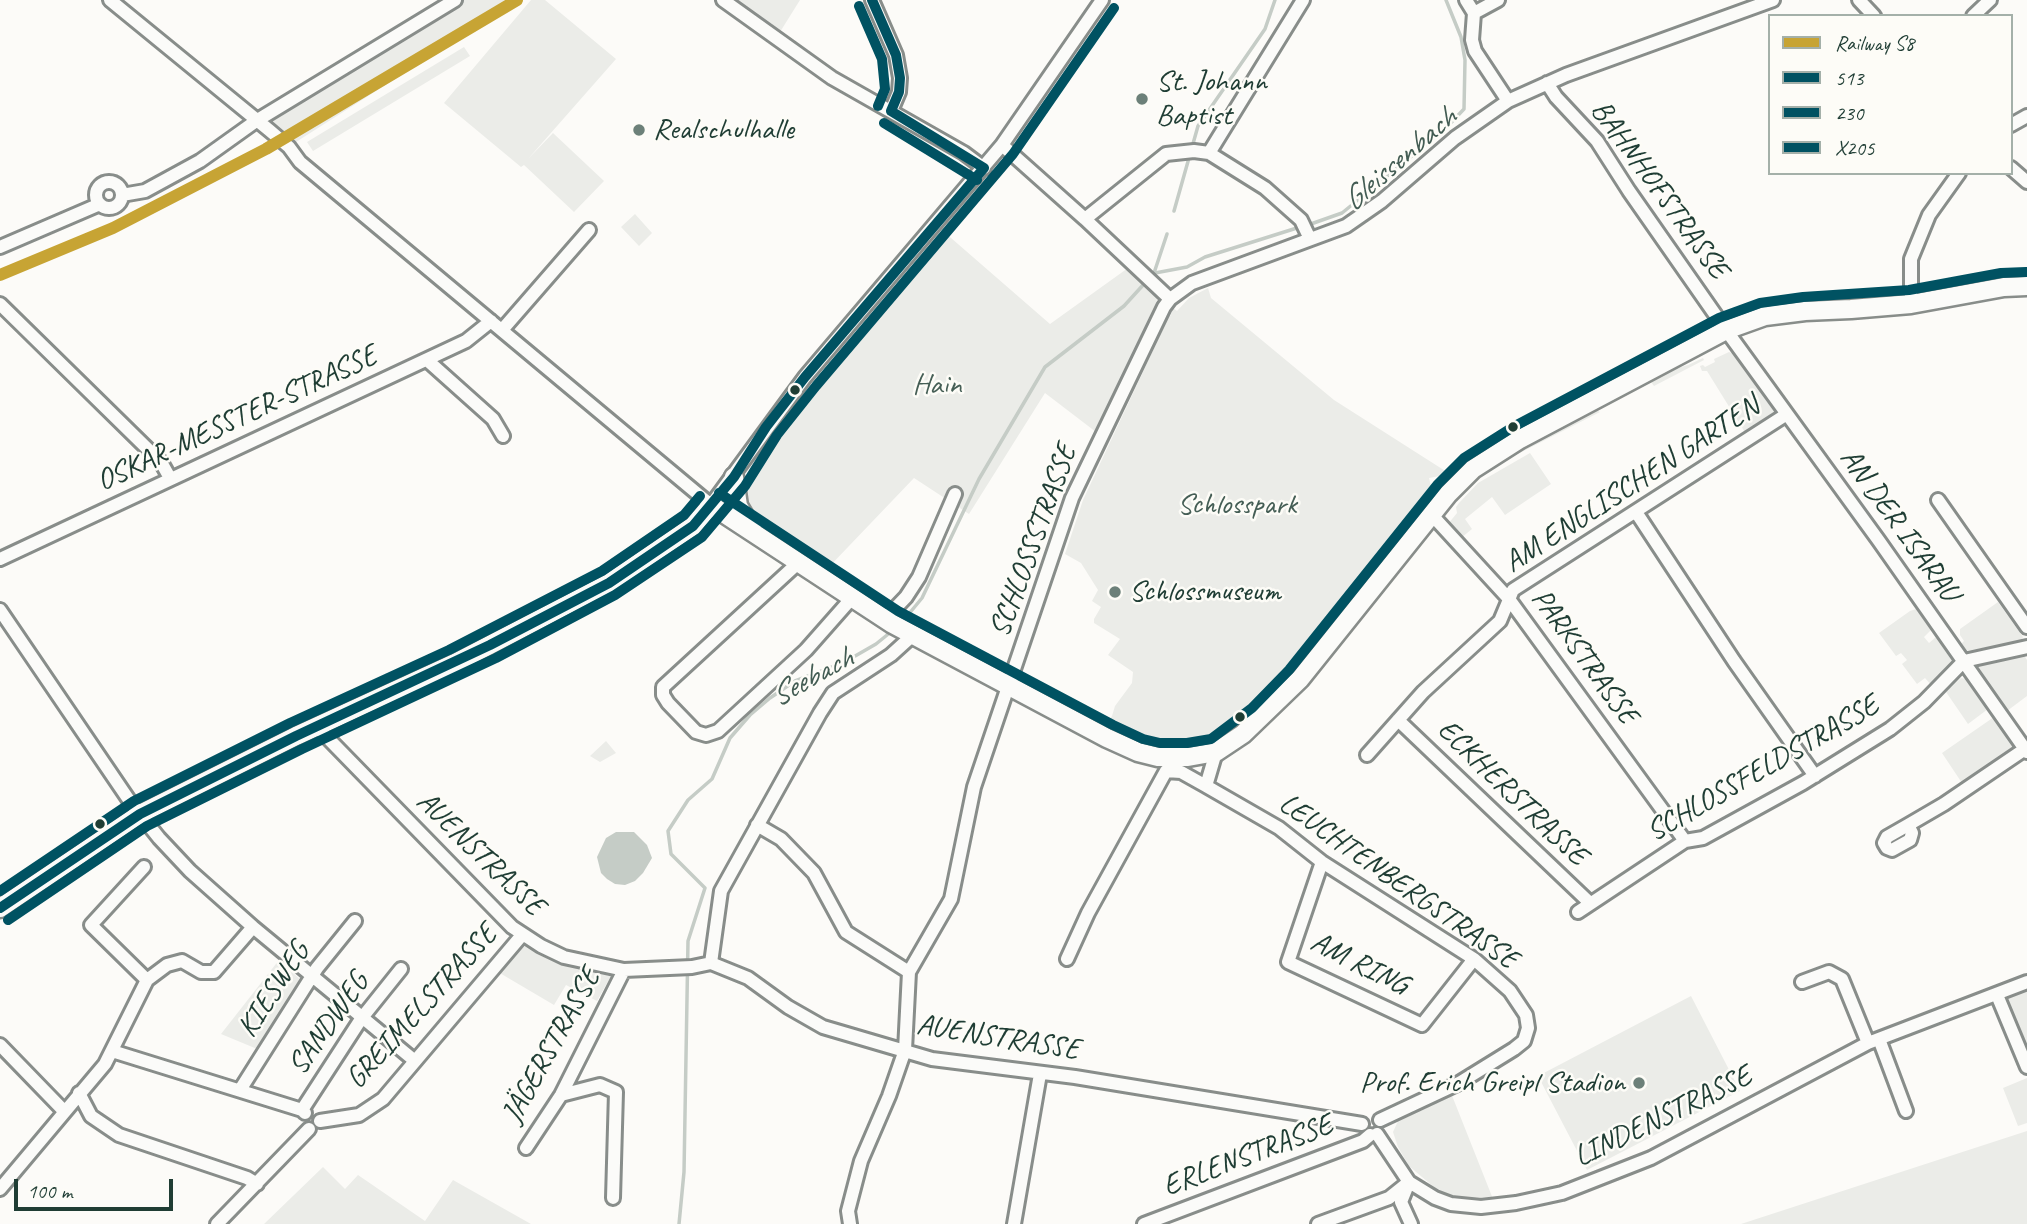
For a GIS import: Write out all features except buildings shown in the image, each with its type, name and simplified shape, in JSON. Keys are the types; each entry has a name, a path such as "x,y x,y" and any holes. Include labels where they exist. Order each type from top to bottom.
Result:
{"main road":[{"path":"0,908 139,814 455,663 609,583 693,526 711,505 898,627 1107,738 1161,764 1216,751 1243,734 1300,679 1431,514 1464,477 1491,456 1726,330 1765,316 1911,304 2004,287 2027,286"},
{"path":"734,477 738,506 755,534"}],"street":[{"path":"110,0 289,147 309,169 711,505 805,377 1002,145 1102,0"},
{"path":"122,195 145,191 200,161 256,121 455,0"},
{"path":"723,0 816,67 984,168"},
{"path":"873,0 896,55 900,78 899,92 891,111"},
{"path":"1209,153 1303,0"},
{"path":"1466,0 1474,13 1472,40 1475,51 1508,101"},
{"path":"1474,13 1498,0"},
{"path":"1002,145 1166,295 1307,232 1346,226 1382,201 1455,138 1508,101 1546,83 1773,0"},
{"path":"1859,0 1872,14"},
{"path":"1975,14 1990,0"},
{"name":"BAHNHOFSTRASSE","path":"1546,83 1597,141 1726,330"},
{"path":"1085,219 1166,154 1190,151 1209,153 1265,188 1290,208 1307,232"},
{"path":"2013,170 2027,183"},
{"path":"1911,304 1911,258 1928,215 1958,175"},
{"path":"0,247 100,204 112,207 119,203 122,195 117,184 104,182 96,192 100,204"},
{"path":"502,330 589,230"},
{"name":"SCHLOSSSTRASSE","path":"850,1224 848,1211 860,1161 889,1096 905,1050 909,972 951,899 974,787 1072,498 1164,307 1166,295"},
{"path":"0,304 161,462 170,478"},
{"name":"OSKAR-MESSTER-STRASSE","path":"0,559 427,360 466,341 491,321"},
{"name":"AN DER ISARAU","path":"1726,330 2026,751"},
{"path":"427,360 493,419 503,436"},
{"name":"AM ENGLISCHEN GARTEN","path":"1367,755 1432,683 1500,621 1513,590 1787,414"},
{"path":"711,963 721,891 820,713 834,693 891,655 906,597 919,577 955,494"},
{"path":"1938,500 2027,627"},
{"path":"1636,512 1734,661 1815,776"},
{"name":"PARKSTRASSE","path":"1431,514 1509,599 1685,841"},
{"path":"798,563 663,687 663,695 668,703 696,732 706,735 718,731 806,650 851,598"},
{"path":"0,610 139,814 159,838 190,871 253,927 415,1061"},
{"path":"1964,662 2027,647"},
{"name":"SCHLOSSFELDSTRASSE","path":"1578,912 1685,841 1703,838 1815,776 1890,729 1924,702 1964,662"},
{"name":"ECKHERSTRASSE","path":"1398,720 1590,903"},
{"name":"AUENSTRASSE","path":"317,727 522,935 564,957 624,970 711,963 748,978 788,1007 823,1027 932,1059 1075,1077 1362,1124"},
{"path":"1206,786 1216,751"},
{"path":"1908,825 2026,751"},
{"path":"1067,959 1161,764"},
{"name":"LEUCHTENBERGSTRASSE","path":"1161,764 1181,772 1279,828 1322,862 1474,960 1510,991 1519,1003 1526,1015 1528,1028 1524,1041 1504,1057 1459,1083 1380,1120"},
{"path":"757,825 780,839 814,873 846,932 909,972"},
{"name":"AM RING","path":"1322,862 1288,962 1422,1025 1474,960"},
{"path":"144,867 90,925 147,980"},
{"name":"KIESWEG","path":"240,1090 317,968 355,921"},
{"path":"0,1189 104,1064 147,980 167,965 182,961 201,972 214,972 253,927"},
{"name":"GREIMELSTRASSE","path":"315,1125 359,1115 383,1099 522,935"},
{"name":"SANDWEG","path":"304,1111 361,1019 401,969"},
{"name":"JÄGERSTRASSE","path":"526,1148 561,1095 624,970"},
{"path":"1802,982 1829,972 1842,979 1906,1111"},
{"name":"LINDENSTRASSE","path":"1374,1135 1409,1182 1435,1198 1451,1204 1481,1207 1562,1193 1651,1158 1873,1041 2027,982"},
{"path":"1997,995 2027,1067"},
{"path":"0,1045 64,1111"},
{"path":"112,1051 314,1112 315,1125 217,1224"},
{"path":"1014,1224 1040,1074"},
{"path":"561,1095 600,1085 616,1092 613,1198"},
{"path":"79,1093 91,1116 119,1135 247,1178 257,1184"},
{"path":"1368,1116 1375,1116 1380,1120 1382,1126 1374,1135 1365,1133 1362,1124 1368,1116"},
{"name":"ERLENSTRASSE","path":"1144,1224 1374,1135"},
{"path":"1318,1224 1389,1198 1409,1182"},
{"path":"1409,1182 1401,1202 1411,1224"}],"green space":[{"path":"464,0 519,0 296,142 268,119"},
{"path":"531,0 545,0 616,59 528,159 553,133 604,181 574,212 524,165 521,167 444,103"},
{"path":"737,0 800,0 780,32"},
{"path":"464,47 470,56 313,151 307,142"},
{"path":"1008,158 1013,162 967,214 961,209 1004,159"},
{"path":"635,214 652,233 639,246 621,227"},
{"name":"Hain","path":"943,231 1050,324 1128,268 1159,296 1096,432 1045,393 969,514 914,478 827,569 754,521 748,514 744,496 746,485 810,386"},
{"name":"Schlosspark","path":"1208,288 1211,298 1334,400 1450,474 1429,478 1431,486 1305,649 1248,710 1217,737 1199,748 1158,750 1133,743 1103,729 1115,706 1132,683 1133,672 1108,655 1120,639 1094,623 1101,607 1092,601 1098,590 1081,563 1065,554 1083,500 1163,329 1161,330 1166,313 1170,316 1173,308 1177,311 1189,298"},
{"path":"1729,352 1734,354 1774,411 1773,417 1746,434 1707,371 1702,371 1700,366 1705,367"},
{"path":"1703,358 1704,360 1654,386 1651,382 1655,376"},
{"path":"1592,408 1600,412 1502,462 1475,481 1459,497 1477,476 1504,455"},
{"path":"1530,453 1551,484 1505,515 1492,497 1465,519 1472,529 1461,538 1448,524 1457,513 1456,507 1459,503 1478,483"},
{"path":"1998,602 2023,637 2021,641 1966,651 1961,644 1964,641 1960,629"},
{"path":"1916,609 1931,630 1924,637 1929,643 1936,637 1953,660 1953,666 1932,686 1925,678 1917,684 1902,664 1907,660 1901,653 1896,656 1879,633"},
{"path":"2023,654 2027,660 2027,696 2007,711 1974,666"},
{"path":"1961,678 1966,679 1988,709 1968,724 1946,692"},
{"path":"1994,717 2014,751 1964,786 1942,753"},
{"path":"606,741 616,753 600,762 590,756"},
{"path":"230,784 225,792 189,809 182,807"},
{"path":"526,946 575,967 611,976 597,1001 566,985 554,1005 498,972 520,947"},
{"path":"279,960 304,983 262,1051 221,1034"},
{"path":"2027,988 2027,1052 2005,1004 2007,997"},
{"name":"Prof. Erich Greipl Stadion","path":"1691,996 1740,1091 1587,1170 1538,1076"},
{"path":"2027,1078 2027,1123 2018,1126 2003,1088"},
{"path":"1451,1093 1493,1199 1448,1195 1435,1188 1409,1166 1398,1147 1393,1132 1398,1121"},
{"path":"2027,1131 2027,1224 1741,1224"},
{"path":"323,1167 345,1189 358,1175 425,1221 453,1180 531,1224 264,1224"}],"shaded area":[{"path":"616,832 634,832 647,845 652,858 635,881 625,885 615,884 601,873 597,857 606,838"}],"waterway":[{"name":"Seebach","path":"1174,211 1198,126 1265,29 1275,0"},
{"name":"Gleissenbach","path":"1308,225 1342,213 1445,129 1464,109 1465,60 1461,37 1446,0"},
{"name":"Gleissenbach","path":"1155,273 1187,267 1205,257 1300,227"},
{"name":"Seebach","path":"903,621 922,598 979,479 1045,367 1124,306 1154,273 1167,234"},
{"name":"Seebach","path":"679,1224 684,1172 688,941 705,888 671,854 668,831 688,800 712,779 730,738 750,715 795,681 843,663 876,644 892,631"}],"rail line":[{"name":"S8","path":"0,275 113,228 266,149 517,0"}],"transit line":[{"name":"513","path":"872,0 896,55 900,78 899,92 891,111"},
{"name":"230","path":"859,6 882,59 885,89 878,106"},
{"name":"230","path":"8,920 147,826 302,749 496,658 615,595 702,537 745,486 777,435 816,386 1013,154 1114,8"},
{"name":"513","path":"891,111 984,168"},
{"name":"230","path":"884,123 977,180"},
{"name":"513","path":"0,908 140,814 296,736 490,645 609,583 693,526 734,477 766,427 805,377 984,168"},
{"name":"X205","path":"719,493 898,611 1113,725 1143,739 1160,743 1187,743 1211,739 1252,708 1289,670 1438,484 1464,458 1513,427 1719,318 1760,303 1803,297 1909,290 2001,273 2026,272"},
{"name":"X205","path":"0,891 134,801 290,723 449,650 602,571 684,515 700,496"}],"place":[{"name":"St. Johann Baptist","path":"1142,99"},
{"name":"Realschulhalle","path":"639,130"},
{"name":"Schlossmuseum","path":"1115,592"},
{"name":"Prof. Erich Greipl Stadion","path":"1639,1083"}]}
